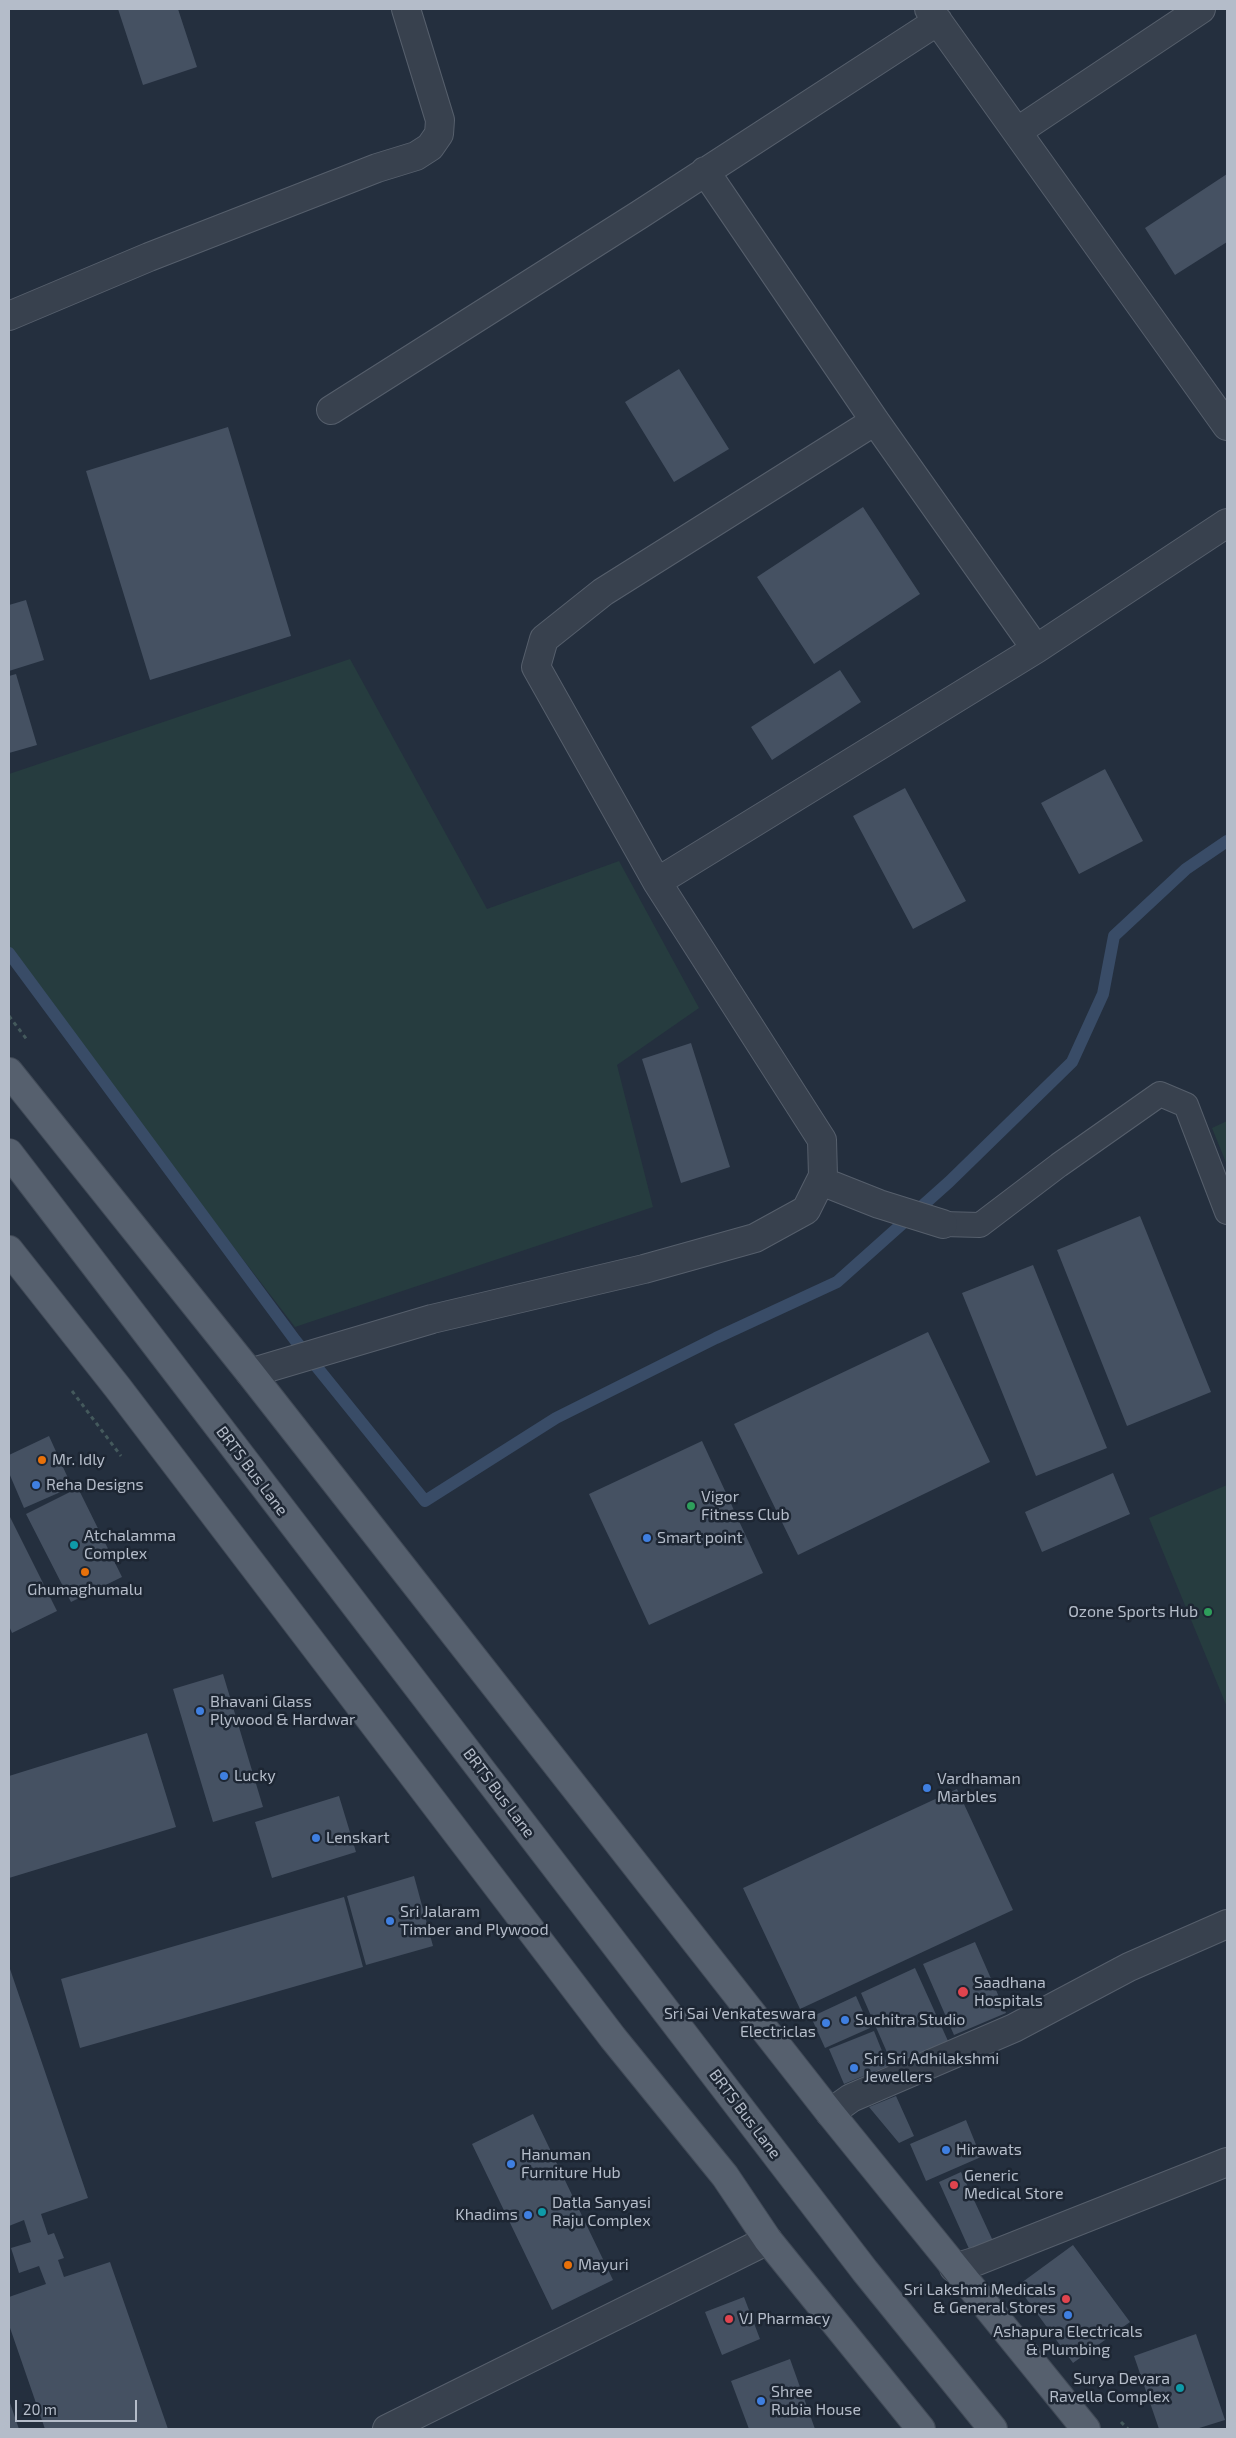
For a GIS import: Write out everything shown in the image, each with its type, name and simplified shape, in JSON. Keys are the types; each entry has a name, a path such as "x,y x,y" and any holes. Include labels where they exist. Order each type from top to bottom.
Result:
{"main road":[{"path":"9,1072 250,1373 830,2113 1086,2429"},
{"name":"BRTS Bus Lane","path":"9,1153 865,2271 993,2429"},
{"path":"9,1250 118,1388 613,2038 725,2176 768,2240 921,2429"}],"street":[{"path":"9,316 149,257 377,168 416,156 430,147 439,134 440,120 406,9"},
{"path":"1018,131 1201,9"},
{"path":"331,410 705,171 933,15 1018,131 1227,426"},
{"path":"705,171 875,421 1036,649"},
{"path":"250,1373 432,1319 644,1269 755,1238 806,1210 823,1176 822,1140 657,882 536,667 544,639 603,592 875,421"},
{"path":"657,882 1036,649 1227,523"},
{"path":"821,1181 879,1204 943,1224"},
{"path":"830,2113 851,2098 1014,2028 1129,1967 1227,1924"},
{"path":"954,2268 977,2262 1227,2162"},
{"path":"387,2429 768,2240"}],"lane":[{"path":"943,1224 980,1225 1059,1165 1160,1094 1186,1105 1227,1212"}],"green space":[{"path":"350,659 487,909 619,861 699,1008 617,1065 653,1207 295,1327 9,955 9,774"},
{"path":"1227,1121 1227,1165 1212,1128"},
{"name":"Ozone Sports Hub","path":"1227,1485 1227,1707 1149,1518"}],"building":[{"path":"118,9 178,9 197,67 143,85"},
{"path":"1227,174 1227,242 1175,275 1145,228"},
{"path":"679,369 729,449 674,482 625,402"},
{"path":"228,427 291,636 150,680 86,471"},
{"path":"863,507 920,594 814,664 757,577"},
{"path":"26,600 44,660 9,671 9,605"},
{"path":"840,670 861,702 772,760 751,727"},
{"path":"16,674 37,745 9,753 9,676"},
{"path":"1105,769 1143,841 1079,874 1041,803"},
{"path":"905,788 966,901 913,929 853,816"},
{"path":"691,1043 730,1167 681,1183 642,1059"},
{"path":"1140,1216 1211,1392 1127,1426 1057,1250"},
{"path":"1033,1265 1107,1448 1036,1476 962,1293"},
{"path":"928,1332 990,1462 798,1555 734,1424"},
{"path":"49,1436 72,1487 24,1508 9,1473 9,1455"},
{"path":"702,1441 763,1573 649,1625 589,1494"},
{"path":"1113,1473 1130,1514 1042,1552 1025,1512"},
{"name":"Atchalamma Complex","path":"78,1488 122,1577 71,1602 26,1514"},
{"path":"9,1515 57,1611 12,1633 9,1626"},
{"path":"223,1674 263,1807 213,1822 173,1689"},
{"path":"147,1733 176,1827 9,1878 9,1776"},
{"path":"957,1789 1013,1910 800,2009 743,1888"},
{"path":"339,1796 356,1852 272,1878 255,1822"},
{"name":"Sri Jalaram Timber and Plywood","path":"414,1876 433,1946 366,1965 347,1896"},
{"path":"344,1897 363,1967 80,2048 61,1979"},
{"path":"975,1942 1006,2013 954,2035 923,1964"},
{"path":"9,1966 88,2198 41,2214 48,2235 54,2233 64,2258 58,2260 64,2277 110,2262 168,2429 45,2429 9,2325 9,2297 46,2284 39,2266 19,2273 11,2248 31,2242 24,2220 9,2226"},
{"path":"915,1968 948,2041 893,2066 861,1993"},
{"path":"856,1996 870,2028 825,2048 811,2017"},
{"path":"874,2031 888,2066 844,2084 829,2049"},
{"path":"896,2096 914,2136 899,2143 869,2107"},
{"name":"Datla Sanyasi Raju Complex","path":"533,2114 613,2280 552,2310 472,2144"},
{"name":"Hirawats","path":"966,2120 981,2157 926,2181 910,2144"},
{"path":"961,2172 993,2241 970,2251 939,2182"},
{"path":"1073,2245 1130,2322 1073,2363 1017,2286"},
{"path":"744,2297 760,2339 722,2355 705,2312"},
{"name":"Surya Devara Ravella Complex","path":"1196,2334 1225,2420 1196,2429 1159,2429 1134,2356"},
{"path":"790,2359 815,2429 749,2429 731,2381"},
{"path":"9,2400 19,2429 9,2429"}],"waterway":[{"path":"9,953 295,1340 425,1501 556,1418 716,1338 837,1282 949,1182 1072,1062 1103,994 1114,936 1186,869 1227,841"}],"place":[{"name":"Mr. Idly","path":"42,1460"},
{"name":"Reha Designs","path":"36,1485"},
{"name":"Vigor Fitness Club","path":"691,1506"},
{"name":"Smart point","path":"647,1538"},
{"name":"Atchalamma Complex","path":"74,1545"},
{"name":"Ghumaghumalu","path":"85,1572"},
{"name":"Ozone Sports Hub","path":"1208,1612"},
{"name":"Bhavani Glass Plywood & Hardwar","path":"200,1711"},
{"name":"Lucky","path":"224,1776"},
{"name":"Vardhaman Marbles","path":"927,1788"},
{"name":"Lenskart","path":"316,1838"},
{"name":"Sri Jalaram Timber and Plywood","path":"390,1921"},
{"name":"Saadhana Hospitals","path":"963,1992"},
{"name":"Suchitra Studio","path":"845,2020"},
{"name":"Sri Sai Venkateswara Electriclas","path":"826,2023"},
{"name":"Sri Sri Adhilakshmi Jewellers","path":"854,2068"},
{"name":"Hirawats","path":"946,2150"},
{"name":"Hanuman Furniture Hub","path":"511,2164"},
{"name":"Generic Medical Store","path":"954,2185"},
{"name":"Datla Sanyasi Raju Complex","path":"542,2212"},
{"name":"Khadims","path":"528,2215"},
{"name":"Mayuri","path":"568,2265"},
{"name":"Sri Lakshmi Medicals & General Stores","path":"1066,2299"},
{"name":"Ashapura Electricals & Plumbing","path":"1068,2315"},
{"name":"VJ Pharmacy","path":"729,2319"},
{"name":"Surya Devara Ravella Complex","path":"1180,2388"},
{"name":"Shree Rubia House","path":"761,2401"}]}
